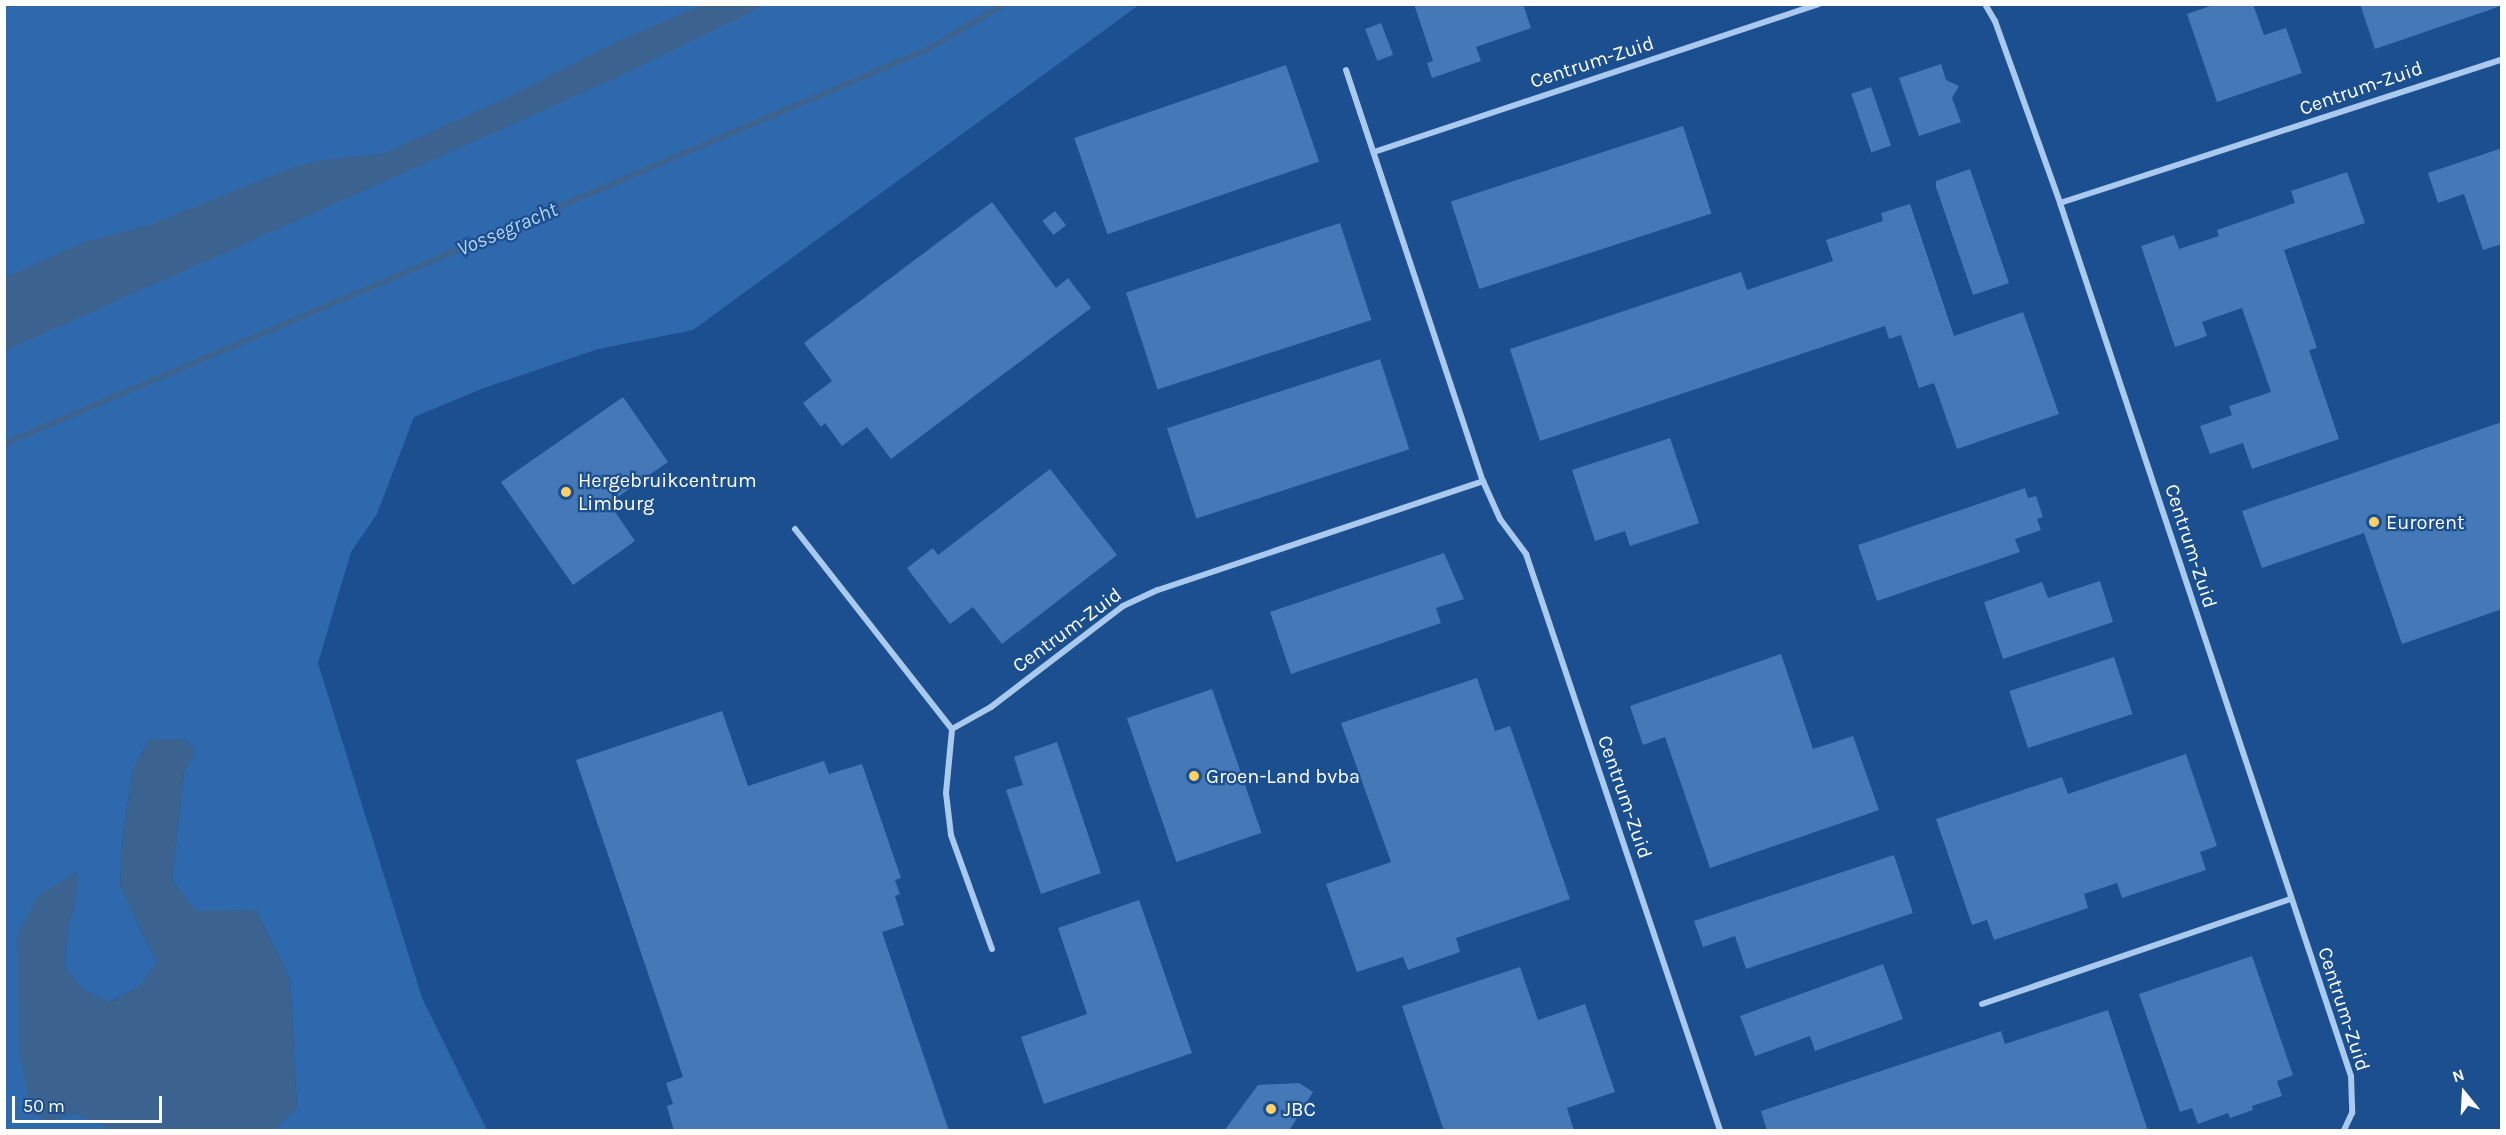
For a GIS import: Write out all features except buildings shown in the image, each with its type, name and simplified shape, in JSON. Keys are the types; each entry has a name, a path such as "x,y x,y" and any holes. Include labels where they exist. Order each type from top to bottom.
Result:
{"street":[{"name":"Centrum-Zuid","path":"1374,152 1819,4"},
{"name":"Centrum-Zuid","path":"1985,4 1995,21 2060,203 2290,899 2351,1076 2352,1113 2344,1131"},
{"name":"Centrum-Zuid","path":"2060,203 2502,59"},
{"name":"Centrum-Zuid","path":"1346,70 1483,481 1500,519 1526,554 1720,1131"},
{"name":"Centrum-Zuid","path":"952,729 992,707 1124,606 1158,590 1483,481"},
{"path":"795,529 952,729 946,793 951,835 992,949"},
{"path":"1982,1004 2290,899"}],"shaded area":[{"path":"5,5 1139,5 693,330 598,349 484,388 414,417 377,514 351,552 318,663 422,998 487,1130 273,1130 297,1108 290,979 256,910 196,912 172,880 184,772 195,752 186,740 150,739 133,769 123,832 120,885 157,963 139,987 109,1002 82,989 65,968 68,926 75,903 77,872 37,897 50,1121 75,1113 113,1130 5,1130"},
{"path":"702,5 766,5 612,80 5,351 5,277 87,241 149,225 293,167 327,159 382,154 510,96 618,41"},
{"path":"150,739 186,740 195,752 184,772 172,880 196,911 256,910 290,979 297,1109 273,1130 113,1130 75,1113 50,1121 32,1114 19,1052 17,935 37,897 78,871 75,903 68,926 65,968 82,989 110,1002 139,987 157,963 120,885 123,832 133,769"}],"waterway":[{"name":"Vossegracht","path":"4,444 928,49 1005,4"}],"place":[{"name":"Hergebruikcentrum Limburg","path":"566,492"},
{"name":"Eurorent","path":"2374,522"},
{"name":"Groen-Land bvba","path":"1194,776"},
{"name":"JBC","path":"1271,1109"}]}
